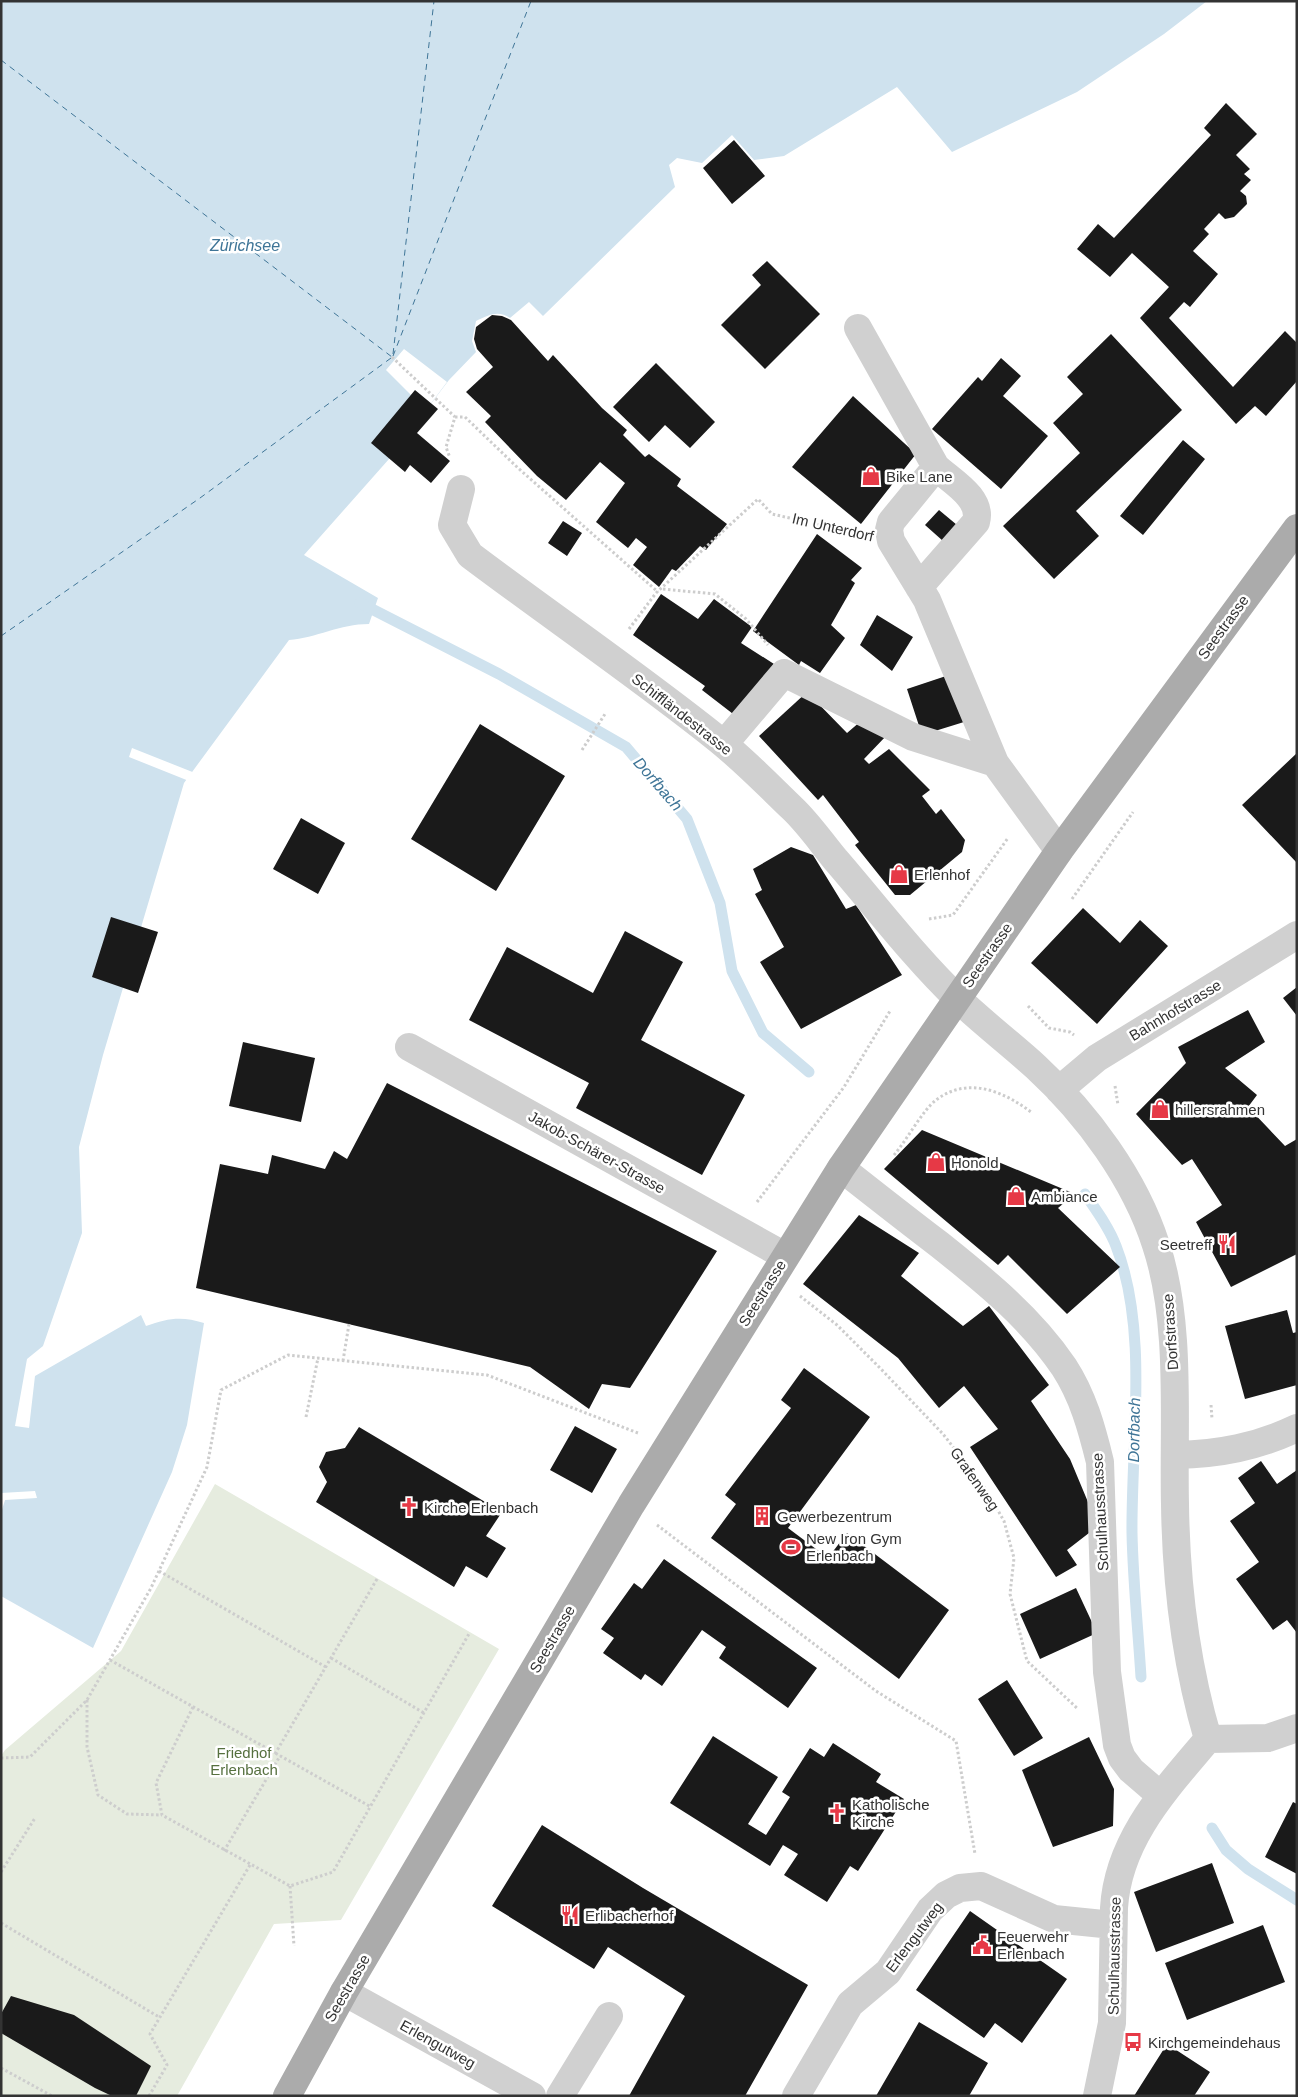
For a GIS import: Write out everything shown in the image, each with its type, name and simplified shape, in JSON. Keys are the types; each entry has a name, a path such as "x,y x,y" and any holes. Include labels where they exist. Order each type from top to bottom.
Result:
{"main road":[{"name":"Seestrasse","path":"287,2096 344,1992 631,1505 841,1168 1059,850 1297,528"}],"street":[{"path":"858,328 936,467 974,501 979,513 976,522 920,587"},
{"path":"891,540 889,530 891,522 936,467"},
{"name":"Schiffländestrasse","path":"461,489 452,525 470,555 724,744 795,811 891,925 957,998"},
{"name":"Im Unterdorf","path":"891,540 920,587 995,763 1059,850"},
{"path":"724,744 784,673 914,737 995,763"},
{"name":"Bahnhofstrasse","path":"1059,1090 1097,1058 1297,935"},
{"name":"Dorfstrasse","path":"957,998 1038,1068 1090,1127 1119,1168 1140,1206 1156,1244 1167,1289 1172,1332 1177,1559 1182,1605 1198,1704 1208,1739"},
{"name":"Jakob-Schärer-Strasse","path":"409,1047 737,1229 778,1267"},
{"name":"Schulhausstrasse","path":"841,1168 994,1288 1043,1338 1064,1368 1084,1405 1100,1462 1107,1672 1117,1744 1122,1758 1131,1770 1160,1796"},
{"path":"1176,1455 1214,1454 1243,1448 1297,1428"},
{"path":"1208,1739 1268,1738 1295,1731"},
{"name":"Schulhausstrasse","path":"1097,2096 1112,2023 1115,1889 1122,1865 1149,1810 1208,1739"},
{"path":"981,1886 1054,1919 1113,1925"},
{"name":"Erlengutweg","path":"796,2096 850,2004 888,1972 930,1910 946,1895 960,1888 981,1886"},
{"name":"Erlengutweg","path":"344,1992 532,2096"},
{"path":"560,2096 609,2016"}],"path":[{"path":"392,357 455,417 465,417 518,468 660,591 716,594 746,619 780,660 784,673"},
{"path":"455,417 446,446 461,489"},
{"name":"Im Unterdorf","path":"608,658 660,591 758,499 772,514 891,540"},
{"path":"582,750 605,714"},
{"path":"1072,899 1133,812"},
{"path":"953,916 1013,830"},
{"path":"1028,1006 1049,1028 1070,1032"},
{"path":"737,1229 844,1087 890,1012"},
{"path":"927,1112 935,1101 959,1088 975,1087 989,1089 1016,1101 1038,1117"},
{"name":"Grafenweg","path":"778,1267 793,1291 837,1325 943,1434 985,1488 1004,1521 1014,1558 1010,1594 1027,1660 1117,1744"},
{"path":"342,1361 349,1324"},
{"path":"1,1758 30,1757 87,1700 159,1571 207,1467 221,1390 288,1355 487,1375 668,1445"},
{"path":"306,1418 318,1358"},
{"path":"631,1505 876,1691 956,1741 981,1886"},
{"path":"159,1571 326,1667"},
{"path":"276,1754 377,1579"},
{"path":"87,1700 87,1747 98,1795 127,1814 162,1815 290,1886 333,1872 470,1632"},
{"path":"331,1658 424,1713"},
{"path":"109,1660 370,1807"},
{"path":"162,1815 156,1783 193,1707"},
{"path":"224,1850 280,1756"},
{"path":"1,1872 35,1818"},
{"path":"149,2096 167,2065 150,2034 250,1865"},
{"path":"290,1886 294,1946"},
{"path":"1,1923 160,2017"},
{"path":"1,2068 52,2096"}],"green space":[{"name":"Friedhof Erlenbach","path":"215,1484 499,1649 341,1920 274,1924 177,2096 1,2096 1,1756 5,1750 121,1651"}],"water":[{"name":"Zürichsee","path":"1,1 1207,1 1164,34 1077,92 952,152 897,87 784,156 754,160 732,135 702,163 677,158 669,165 675,187 543,316 529,302 510,318 497,314 489,315 476,321 472,341 476,352 449,380 389,459 304,555 378,598 369,624 348,626 309,637 289,640 184,783 103,1055 79,1147 82,1233 43,1346 27,1359 15,1426 29,1428 35,1376 141,1315 146,1326 175,1319 189,1319 204,1323 187,1425 172,1472 93,1648 1,1596 1,1513 5,1500 37,1498 35,1491 1,1493"}],"pier":[{"path":"404,349 447,382 426,410 386,370"},
{"path":"132,748 195,773 189,781 129,757"}],"building":[{"path":"1226,103 1257,134 1236,155 1250,169 1244,174 1251,180 1240,191 1246,196 1247,204 1234,217 1225,219 1219,213 1204,229 1209,234 1193,251 1218,274 1190,307 1184,302 1169,318 1233,387 1285,331 1297,343 1297,381 1266,416 1255,406 1236,424 1140,318 1169,287 1132,253 1110,277 1077,249 1098,224 1114,238 1211,135 1204,128"},
{"path":"734,140 765,176 732,204 703,168"},
{"path":"767,261 820,314 765,369 721,325 761,285 752,275"},
{"path":"492,315 502,316 511,320 548,361 553,355 602,408 627,430 623,435 645,457 649,454 681,479 677,486 727,524 706,550 700,546 676,571 672,569 659,587 633,565 647,547 636,538 628,548 596,522 625,483 600,462 566,500 537,476 485,422 491,416 466,392 493,367 477,349 474,339 476,327"},
{"path":"1111,334 1182,410 1076,511 1099,536 1054,579 1003,526 1080,453 1053,423 1083,394 1067,377"},
{"path":"1001,358 1021,376 1003,396 1048,436 1001,489 932,429 978,377 982,381"},
{"path":"656,363 715,422 690,448 665,425 649,442 613,407"},
{"path":"415,390 438,409 417,433 450,461 431,483 410,465 405,472 371,443"},
{"path":"853,396 916,454 861,524 792,467"},
{"path":"1183,440 1205,459 1143,535 1120,516"},
{"path":"939,510 957,525 943,541 925,525"},
{"path":"563,521 582,533 567,556 548,543"},
{"path":"817,534 862,568 851,580 855,583 831,625 845,638 820,673 801,661 799,665 753,631"},
{"path":"661,594 698,619 714,599 752,627 741,643 774,664 737,717 702,690 705,686 633,635"},
{"path":"877,615 913,637 892,671 860,645"},
{"path":"949,675 964,722 922,735 907,689"},
{"path":"807,692 847,733 861,721 887,735 864,759 869,764 889,749 930,790 922,796 936,814 941,809 965,840 962,852 910,895 895,895 855,845 859,842 823,795 818,800 759,736"},
{"path":"480,724 565,776 496,891 411,839"},
{"path":"1297,753 1297,863 1242,805"},
{"path":"301,818 345,843 318,894 273,869"},
{"path":"791,847 813,855 846,909 856,905 902,975 801,1029 760,962 784,947 755,894 762,890 753,869"},
{"path":"1083,908 1120,943 1140,920 1168,946 1097,1024 1031,963"},
{"path":"111,917 158,932 138,993 92,977"},
{"path":"625,931 683,962 641,1040 745,1095 702,1175 576,1108 589,1083 469,1020 507,947 593,993"},
{"path":"1297,987 1297,1016 1283,998"},
{"path":"1248,1010 1265,1042 1225,1068 1257,1095 1248,1107 1285,1146 1297,1139 1297,1254 1231,1287 1196,1222 1222,1205 1192,1159 1182,1165 1136,1114 1186,1063 1178,1047"},
{"path":"243,1042 315,1058 301,1122 229,1106"},
{"path":"387,1083 717,1251 630,1388 602,1384 589,1409 530,1367 196,1288 220,1164 268,1174 272,1155 325,1169 334,1151 347,1159"},
{"path":"922,1130 1075,1194 1058,1208 1120,1267 1067,1314 1008,1255 998,1265 884,1169"},
{"path":"859,1215 919,1253 901,1276 963,1326 989,1306 1049,1385 1031,1401 1070,1459 1098,1526 1067,1550 1077,1565 1056,1577 970,1447 998,1429 964,1386 939,1408 898,1358 803,1284"},
{"path":"1287,1310 1293,1333 1297,1332 1297,1385 1245,1399 1225,1326"},
{"name":"Gewerbezentrum","path":"804,1368 870,1417 788,1528 828,1558 847,1533 949,1610 899,1679 711,1538 736,1504 725,1495 791,1408 781,1400"},
{"path":"575,1426 617,1449 592,1493 550,1470"},
{"name":"Kirche Erlenbach","path":"359,1427 502,1512 486,1536 506,1548 487,1578 466,1566 454,1587 316,1502 327,1482 319,1467 326,1452 345,1448"},
{"path":"1261,1461 1277,1484 1297,1470 1297,1633 1287,1620 1273,1630 1236,1579 1259,1562 1230,1521 1255,1503 1238,1478"},
{"path":"664,1559 817,1668 788,1708 719,1658 726,1647 702,1630 662,1686 645,1674 641,1680 603,1653 614,1638 601,1629 634,1583 642,1589"},
{"path":"1076,1588 1097,1633 1040,1659 1020,1614"},
{"path":"1007,1680 1043,1738 1014,1756 978,1699"},
{"name":"Katholische Kirche","path":"713,1736 778,1777 748,1824 766,1835 790,1797 782,1792 810,1748 824,1757 833,1743 881,1774 876,1782 904,1799 858,1871 850,1866 827,1902 784,1875 798,1854 783,1845 770,1866 670,1803"},
{"path":"1089,1737 1114,1789 1113,1826 1053,1847 1022,1770"},
{"path":"1293,1802 1297,1804 1297,1874 1265,1857"},
{"path":"542,1825 643,1888 808,1985 745,2096 629,2096 685,1996 608,1947 594,1969 492,1906"},
{"path":"1212,1863 1234,1923 1156,1952 1134,1892"},
{"name":"Feuerwehr Erlenbach","path":"970,1911 1067,1979 1022,2043 995,2023 984,2038 916,1990"},
{"path":"1263,1925 1285,1982 1187,2020 1165,1963"},
{"path":"11,1996 74,2015 151,2066 136,2096 112,2096 1,2033 1,2014"},
{"path":"919,2022 988,2063 969,2096 876,2096"},
{"path":"1167,2044 1210,2072 1194,2096 1134,2096"}],"waterway":[{"name":"Dorfbach","path":"360,603 499,674 626,747 687,819 720,903 732,971 763,1033 809,1072"},
{"name":"Dorfbach","path":"1085,1194 1106,1225 1116,1246 1126,1279 1132,1314 1136,1388 1132,1533 1141,1677"},
{"name":"Dorfbach","path":"1212,1828 1226,1850 1248,1869 1297,1900"}],"ferry route":[{"path":"393,354 434,1"},
{"path":"393,356 531,1"},
{"path":"1,60 392,357"},
{"path":"1,636 200,498 391,358"}],"place":[{"name":"Bike Lane","path":"871,476"},
{"name":"Erlenhof","path":"899,874"},
{"name":"hillersrahmen","path":"1160,1109"},
{"name":"Honold","path":"936,1162"},
{"name":"Ambiance","path":"1016,1196"},
{"name":"Seetreff","path":"1227,1244"},
{"name":"Kirche Erlenbach","path":"409,1507"},
{"name":"Gewerbezentrum","path":"762,1516"},
{"name":"New Iron Gym Erlenbach","path":"791,1547"},
{"name":"Katholische Kirche","path":"837,1813"},
{"name":"Erlibacherhof","path":"570,1915"},
{"name":"Feuerwehr Erlenbach","path":"982,1945"},
{"name":"Kirchgemeindehaus","path":"1133,2042"}]}
